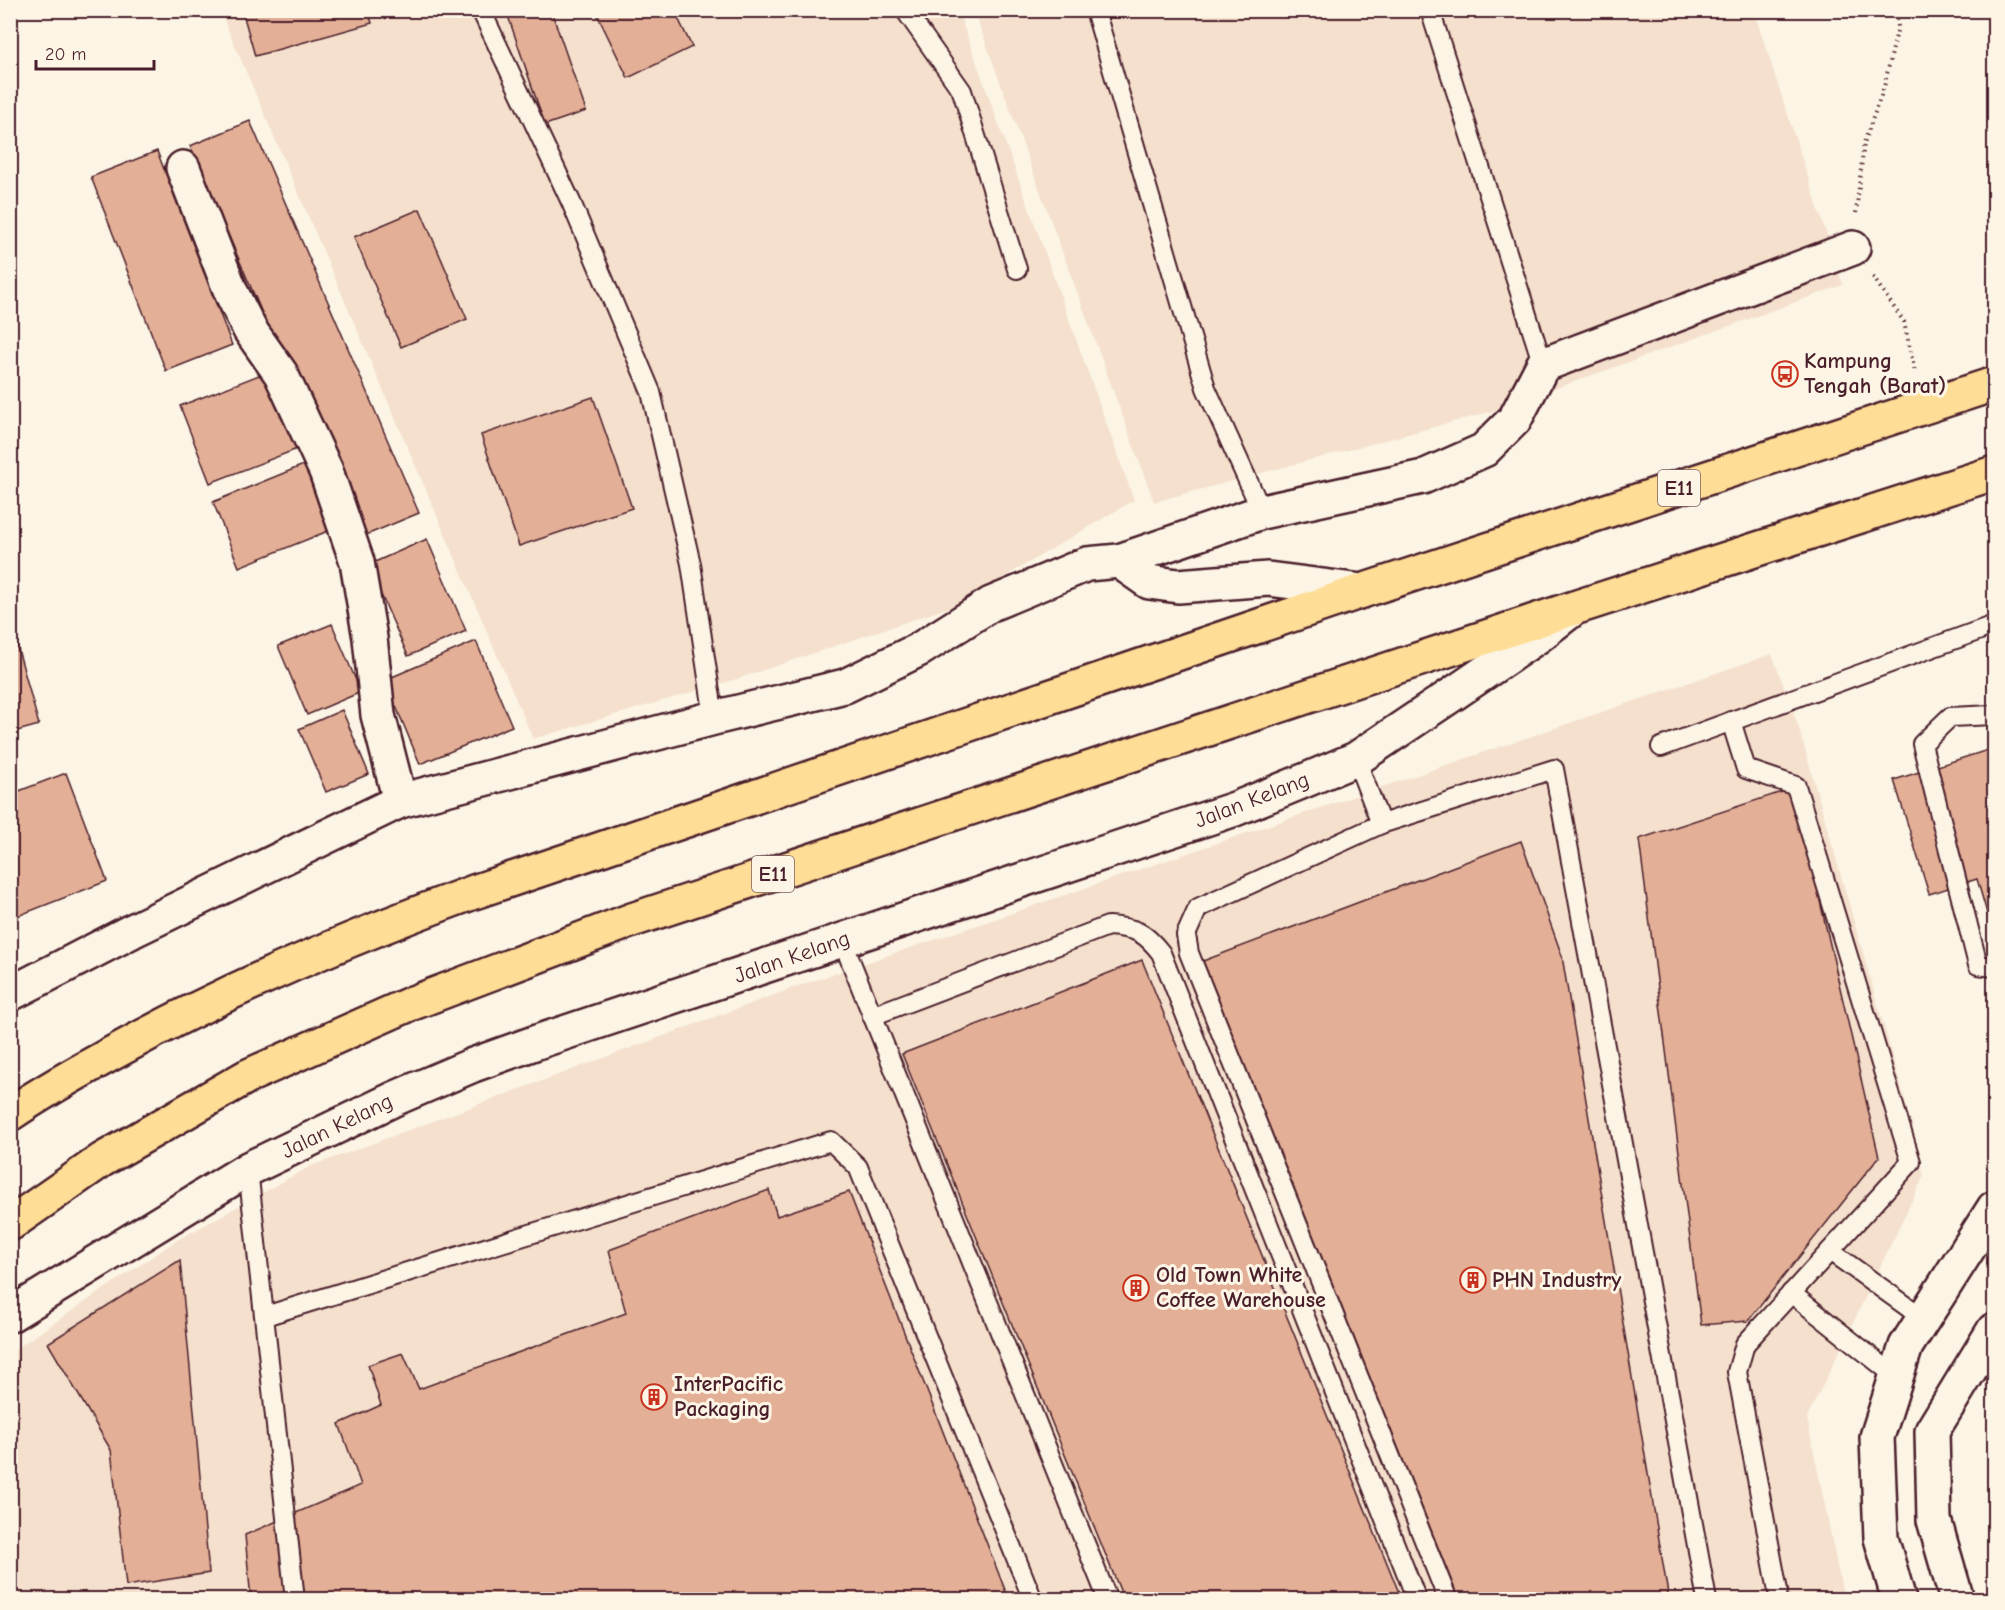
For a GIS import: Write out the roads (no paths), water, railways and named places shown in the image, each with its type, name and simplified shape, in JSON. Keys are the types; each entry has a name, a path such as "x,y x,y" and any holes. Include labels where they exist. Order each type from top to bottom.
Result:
{"highway":[{"name":"E11","path":"10,1114 100,1059 230,992 293,963 414,914 1362,591 1995,384"},
{"name":"E11","path":"10,1224 102,1160 248,1076 410,1004 632,920 1574,608 1995,473"}],"street":[{"path":"183,168 231,292 250,330 281,374 326,471 357,562 370,638 378,715 400,801"},
{"path":"10,994 132,931 400,801 845,686 920,649 991,604 1087,564 1119,561 1262,512 1423,477 1484,450 1515,418 1542,365 1853,248"},
{"path":"1119,561 1149,582 1178,586 1268,579 1362,591"},
{"name":"Jalan Kelang","path":"10,1315 248,1169 396,1098 473,1065 1235,809 1356,759 1538,636 1574,608"},
{"path":"1899,1599 1881,1538 1877,1437 1906,1346 1995,1208"},
{"path":"1957,1599 1934,1520 1932,1431 1995,1330"}],"lane":[{"path":"481,10 571,202 651,392 691,564 714,718"},
{"path":"905,10 962,91 1017,269"},
{"path":"1095,10 1206,388 1262,512"},
{"path":"1430,10 1542,365"},
{"path":"1661,747 1995,625"},
{"path":"1995,715 1950,717 1922,744 1978,965 1995,968"},
{"path":"1731,722 1746,769 1796,786 1911,1162 1745,1344 1737,1372 1778,1591"},
{"path":"1356,759 1381,824"},
{"path":"1448,1599 1189,953 1186,934 1198,908 1381,824 1554,769 1707,1599"},
{"path":"872,1016 1108,926 1128,928 1148,937 1161,953 1418,1599"},
{"path":"842,940 1108,1599"},
{"path":"265,1316 831,1141 858,1167 1033,1599"},
{"path":"248,1169 296,1599"},
{"path":"1830,1251 1923,1318"},
{"path":"1791,1293 1895,1376"}],"place":[{"name":"Kampung Tengah (Barat)","path":"1785,374"},
{"name":"PHN Industry","path":"1473,1280"},
{"name":"Old Town White Coffee Warehouse","path":"1136,1288"},
{"name":"InterPacific Packaging","path":"654,1397"}]}
